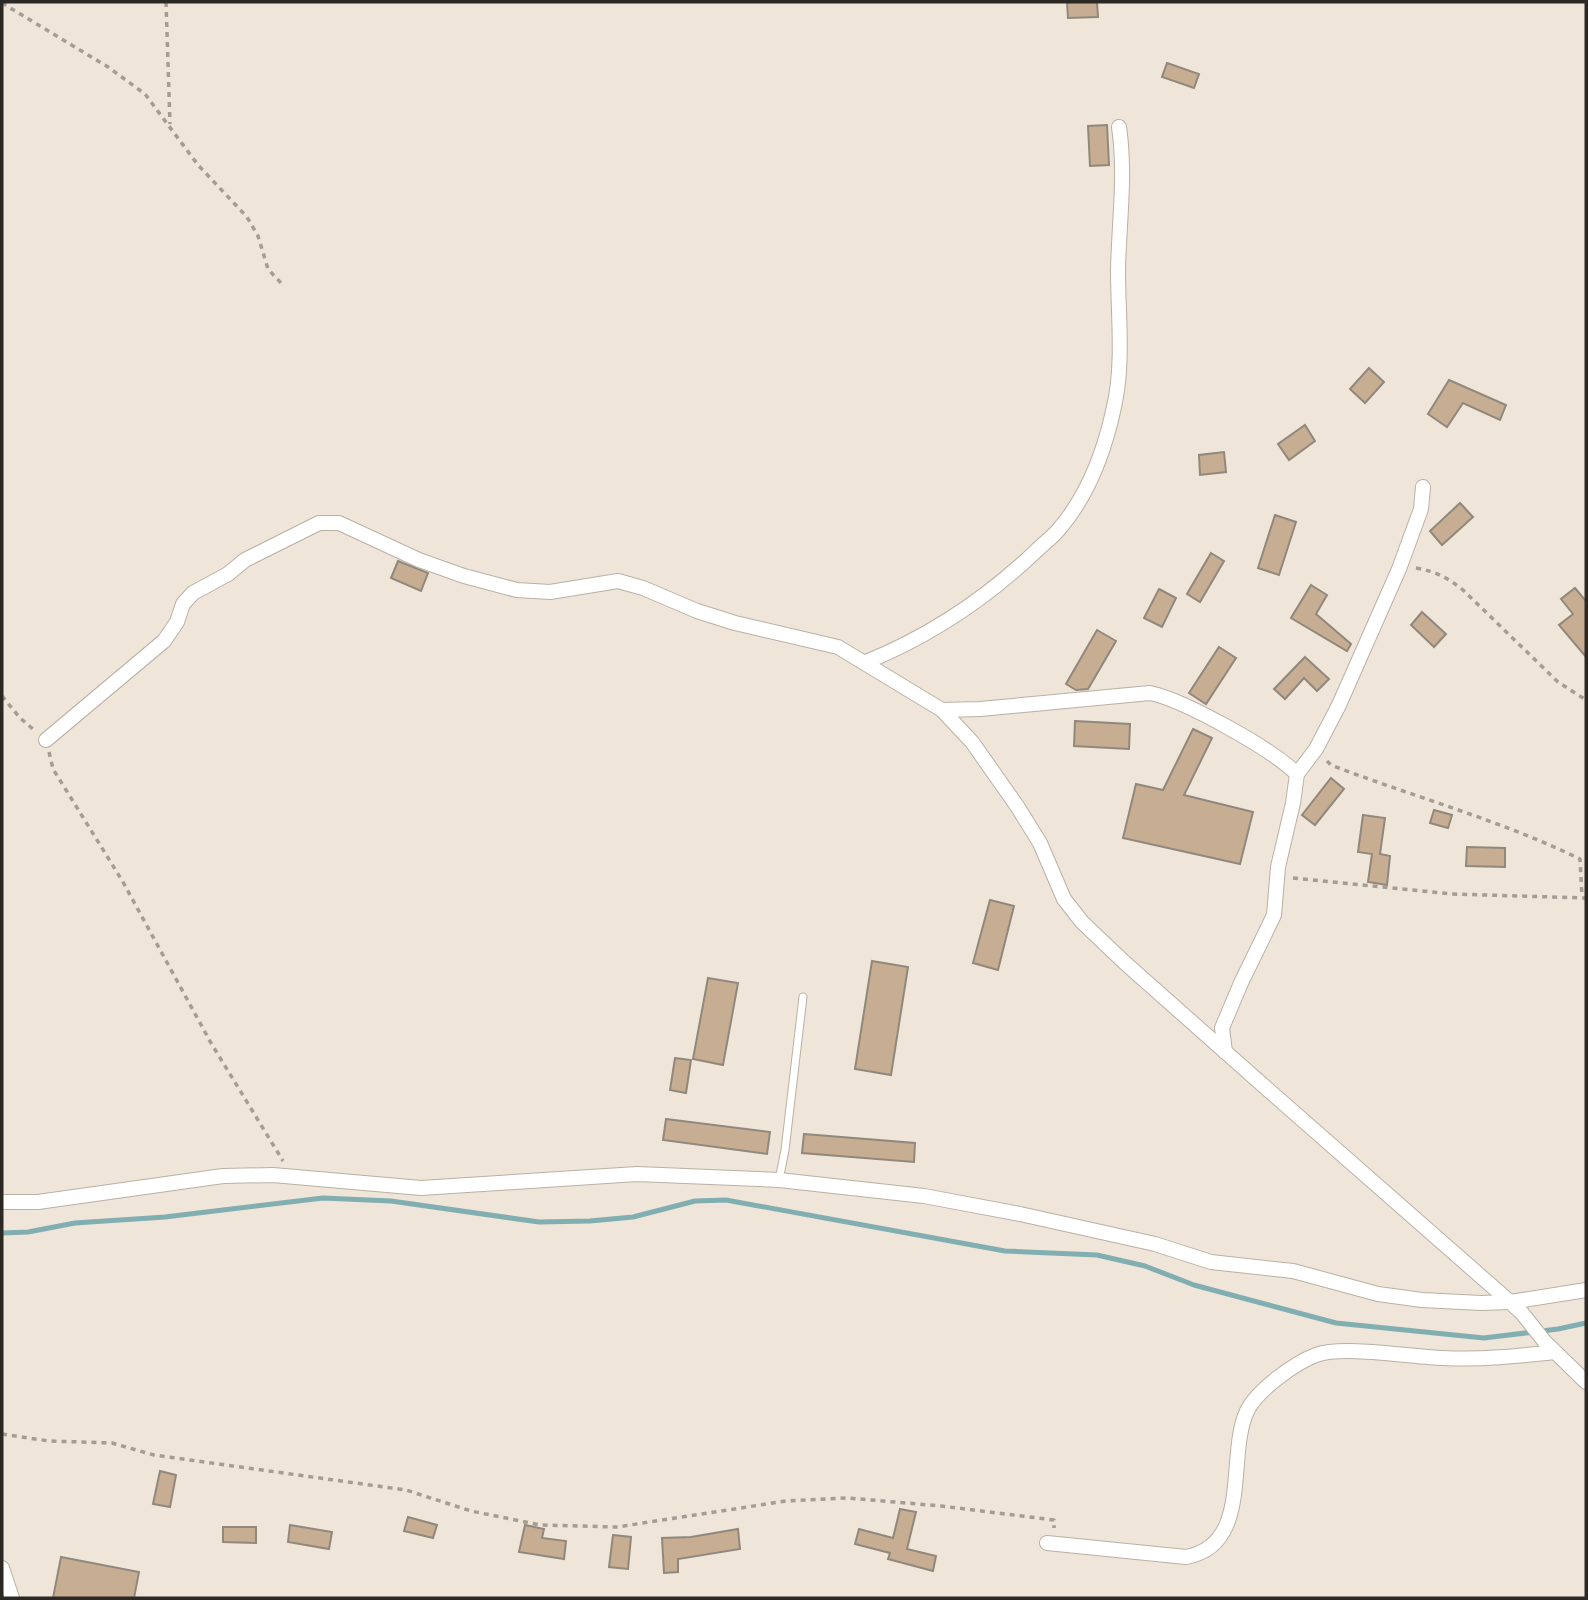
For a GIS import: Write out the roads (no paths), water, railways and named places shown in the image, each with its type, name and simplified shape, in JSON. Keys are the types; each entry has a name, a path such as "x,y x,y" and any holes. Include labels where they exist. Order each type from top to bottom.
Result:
{"street":[{"path":"866,663 959,614 998,585 1060,528 1092,475 1115,406 1119,368 1118,267 1123,164 1119,127"},
{"path":"1225,1052 1222,1028 1274,915 1277,877 1297,774 1317,749 1339,705 1399,569 1420,509 1423,487"},
{"path":"46,740 164,641 177,622 183,604 193,593 228,574 245,560 319,523 339,523 419,560 464,576 517,590 550,592 618,582 643,588 697,611 735,623 838,647 942,710 972,742 1017,806 1040,843 1064,899 1082,922 1225,1052 1510,1302 1586,1382"},
{"path":"942,710 1150,693 1168,696 1287,764 1297,774"},
{"path":"2,1202 38,1202 223,1176 294,1177 421,1188 637,1174 779,1180 925,1196 1020,1213 1156,1244 1211,1262 1293,1271 1378,1294 1422,1300 1510,1302 1586,1290"},
{"path":"1050,1544 1186,1557 1208,1551 1223,1532 1229,1518 1241,1429 1248,1409 1267,1387 1316,1355 1336,1351 1444,1358 1493,1358 1550,1347"},
{"path":"2,1568 12,1598"}],"lane":[{"path":"779,1180 803,997"}],"waterway":[{"path":"2,1233 323,1198 391,1201 539,1222 633,1217 695,1201 726,1200 1005,1251 1097,1255 1145,1266 1194,1285 1336,1323 1484,1338 1586,1323"}]}
